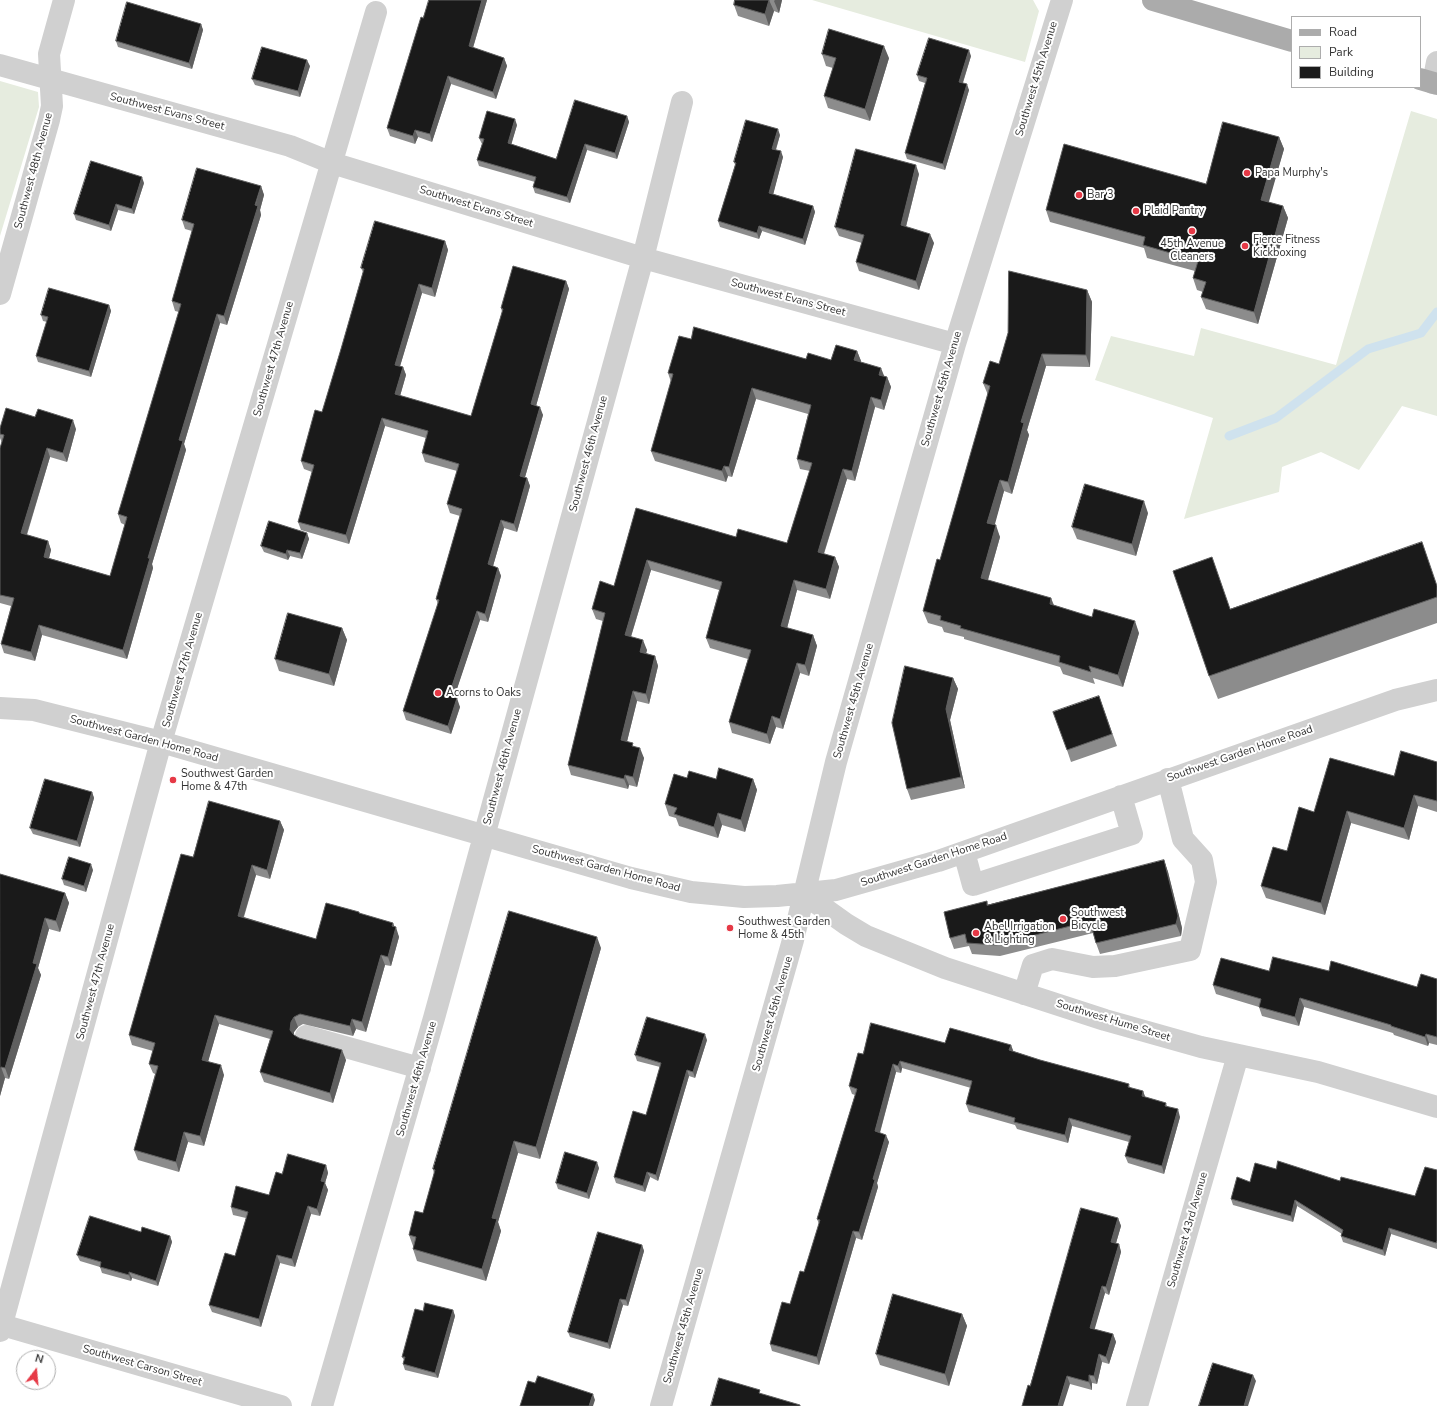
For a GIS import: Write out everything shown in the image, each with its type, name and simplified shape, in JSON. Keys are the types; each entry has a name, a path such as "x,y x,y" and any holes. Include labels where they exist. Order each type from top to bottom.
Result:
{"main road":[{"path":"1153,0 1291,41"}],"street":[{"name":"Southwest 48th Avenue","path":"0,294 49,120 52,106 49,54 64,0"},
{"name":"Southwest 45th Avenue","path":"661,1406 766,1040 836,762 955,344 1062,0"},
{"name":"Southwest 47th Avenue","path":"1,1328 161,742 376,12"},
{"name":"Southwest Evans Street","path":"0,64 51,80 290,146 332,163 643,258 955,344"},
{"name":"Southwest 46th Avenue","path":"322,1406 420,1068 643,258 682,102"},
{"name":"Southwest Garden Home Road","path":"0,708 34,710 161,742 631,878 691,892 744,897 804,894 836,890 868,882 964,852 1395,700 1437,690"},
{"path":"1024,994 1033,965 1052,959 1093,967 1115,966 1190,950 1206,882 1202,860 1183,839 1168,779"},
{"path":"964,852 973,885 1132,834 1121,796"},
{"name":"Southwest Hume Street","path":"804,894 846,924 894,949 945,968 1171,1039 1350,1081 1437,1107"},
{"path":"306,1036 420,1068"},
{"name":"Southwest 43rd Avenue","path":"1137,1406 1238,1055"},
{"name":"Southwest Carson Street","path":"1,1328 281,1406"}],"green space":[{"path":"812,0 1033,0 1039,11 1025,62"},
{"path":"0,81 38,92 39,107 0,236"},
{"path":"1411,111 1437,119 1437,416 1402,406 1359,470 1321,452 1282,467 1279,492 1184,519 1213,418 1095,380 1111,336 1194,356 1201,328 1336,365"}],"building":[{"path":"429,0 482,0 469,46 504,58 493,92 448,76 430,134 415,130 413,136 387,128 421,17 423,18"},
{"path":"735,0 769,0 765,14 734,5"},
{"path":"127,2 201,24 189,63 116,41"},
{"path":"829,29 884,46 865,109 824,96 836,58 822,54"},
{"path":"929,38 969,50 959,82 967,84 943,164 905,153 927,78 917,75"},
{"path":"262,47 307,60 298,91 252,79"},
{"path":"575,100 627,116 615,153 585,144 567,197 533,187 536,177 477,160 484,139 479,138 487,111 515,119 508,143 556,159"},
{"path":"746,120 778,129 772,149 781,151 769,193 813,206 803,239 759,226 757,233 718,221 736,163 734,162"},
{"path":"1223,122 1279,137 1261,200 1283,206 1254,312 1201,297 1206,282 1193,278 1198,261 1143,245 1145,237 1046,210 1064,144 1206,184"},
{"path":"856,149 916,165 901,225 930,234 916,281 856,262 864,235 835,227"},
{"path":"91,161 142,177 132,209 116,204 109,225 74,214"},
{"path":"197,168 261,186 255,205 258,206 224,316 217,314 179,440 183,441 148,558 150,558 123,650 39,625 31,652 1,644 14,598 0,595 0,448 4,435 0,434 0,428 6,408 35,417 38,409 73,420 63,453 47,448 21,533 48,541 44,557 110,576 127,517 118,514 181,304 172,301 194,224 182,220"},
{"path":"375,221 445,241 432,288 419,284 395,365 403,367 395,394 471,416 503,309 501,308 513,266 566,281 531,404 540,407 520,476 527,478 514,524 501,520 488,564 498,568 485,614 477,611 449,695 457,698 448,726 403,711 439,600 436,599 462,509 447,504 459,464 422,453 428,431 382,418 346,535 298,522 314,465 301,461 315,410 322,412 364,269 361,268"},
{"path":"1009,271 1087,290 1086,355 1042,354 1021,422 1024,423 1008,482 1000,480 987,523 996,525 981,578 1051,598 1050,604 1092,617 1094,609 1135,621 1118,675 1089,666 1091,672 1059,662 1060,656 960,628 961,626 940,620 941,616 923,611 937,559 940,560 990,386 983,383 990,361 999,364 1008,333"},
{"path":"49,288 109,305 89,371 36,356 48,317 41,315"},
{"path":"694,327 806,359 808,353 831,360 836,345 857,351 854,360 881,368 879,375 887,377 881,400 871,397 852,471 843,469 818,552 835,557 826,589 794,580 781,626 813,635 805,665 797,663 780,719 772,716 767,734 729,722 751,650 706,638 722,582 647,560 625,635 643,640 640,652 655,656 646,694 633,691 621,740 633,743 632,746 640,748 633,777 625,775 624,779 568,765 605,613 592,609 600,581 614,586 636,508 736,537 738,529 787,543 812,463 797,459 811,405 752,388 729,467 724,466 722,471 651,451 673,374 668,373 679,336 691,339"},
{"path":"1085,484 1144,501 1132,544 1072,527"},
{"path":"269,521 307,533 300,553 287,550 286,554 261,546"},
{"path":"1422,542 1437,586 1437,597 1209,676 1173,571 1212,557 1230,609"},
{"path":"288,613 342,628 329,674 275,659"},
{"path":"905,666 953,678 946,709 961,777 907,789 892,723"},
{"path":"1099,696 1112,734 1067,750 1053,712"},
{"path":"1401,751 1437,762 1437,801 1414,795 1404,828 1347,811 1321,903 1261,886 1273,847 1287,851 1299,807 1314,812 1330,758 1394,776"},
{"path":"719,768 753,779 741,820 718,813 714,827 674,814 677,808 665,804 674,774 687,778 689,771 716,779"},
{"path":"45,779 92,792 77,841 30,828"},
{"path":"209,801 280,821 267,870 252,865 238,916 316,939 326,903 393,923 392,926 396,927 388,957 381,955 362,1022 352,1019 350,1026 300,1014 294,1017 291,1022 290,1030 299,1038 342,1050 330,1093 260,1072 273,1031 215,1015 202,1060 221,1065 200,1136 184,1132 176,1162 134,1150 158,1066 149,1064 155,1043 129,1035 181,854 193,857"},
{"path":"69,857 91,864 84,886 62,879"},
{"path":"1164,860 1178,916 1176,924 1096,943 1090,921 996,945 967,943 965,934 950,938 944,912 987,901 987,905"},
{"path":"0,874 65,893 56,921 45,918 33,963 37,964 5,1068 1,1067 0,1071"},
{"path":"509,911 597,937 536,1147 514,1141 492,1218 497,1219 482,1269 413,1249 416,1237 409,1235 415,1211 423,1213 435,1170 433,1169"},
{"path":"1273,957 1329,971 1331,961 1417,987 1421,974 1437,979 1437,1037 1426,1034 1425,1037 1391,1025 1300,998 1295,1017 1259,1007 1261,999 1213,985 1221,958 1269,971"},
{"path":"647,1017 705,1034 693,1072 687,1070 656,1175 647,1172 643,1186 614,1177 633,1111 646,1115 661,1063 635,1055"},
{"path":"871,1023 945,1043 950,1028 1011,1045 1009,1050 1129,1084 1128,1087 1143,1091 1142,1096 1166,1103 1165,1106 1178,1109 1162,1166 1125,1156 1131,1136 1069,1118 1065,1135 1014,1122 1015,1118 966,1104 972,1081 900,1061 898,1066 893,1064 875,1131 886,1135 873,1179 875,1180 859,1232 853,1231 817,1357 770,1344 782,1302 790,1304 800,1271 804,1272 820,1220 817,1219 857,1089 849,1086 858,1053 863,1054"},
{"path":"565,1152 597,1162 587,1193 556,1183"},
{"path":"288,1154 326,1165 321,1181 325,1182 317,1209 308,1206 292,1259 277,1255 259,1319 209,1305 225,1253 235,1256 248,1212 231,1207 236,1186 269,1195 276,1172 282,1174"},
{"path":"1278,1161 1340,1181 1341,1177 1415,1196 1425,1167 1437,1170 1436,1243 1389,1228 1383,1250 1341,1236 1343,1230 1295,1200 1291,1216 1231,1199 1237,1177 1250,1182 1255,1163 1276,1169"},
{"path":"1081,1208 1118,1218 1111,1242 1119,1244 1106,1287 1102,1286 1090,1328 1113,1334 1106,1357 1099,1354 1094,1376 1089,1375 1089,1382 1067,1376 1058,1406 1022,1406 1028,1385 1030,1386"},
{"path":"90,1216 141,1232 142,1227 170,1236 156,1281 129,1272 129,1275 100,1267 101,1262 77,1255"},
{"path":"598,1232 642,1245 626,1300 620,1299 608,1343 568,1332"},
{"path":"893,1294 962,1314 945,1374 876,1354"},
{"path":"425,1303 453,1310 435,1373 403,1364 405,1357 402,1357 415,1309 423,1311"},
{"path":"1213,1363 1253,1375 1244,1406 1199,1406"},
{"path":"538,1376 593,1394 589,1406 520,1406 528,1381 535,1383"},
{"path":"719,1378 760,1390 759,1393 800,1406 711,1406"}],"waterway":[{"path":"1229,436 1276,418 1368,349 1421,333 1437,312"}],"place":[{"name":"Papa Murphy's","path":"1247,173"},
{"name":"Bar 3","path":"1079,195"},
{"name":"Plaid Pantry","path":"1136,211"},
{"name":"45th Avenue Cleaners","path":"1192,231"},
{"name":"Fierce Fitness Kickboxing","path":"1245,246"},
{"name":"Acorns to Oaks","path":"438,693"},
{"name":"Southwest Garden Home & 47th","path":"173,780"},
{"name":"Southwest Bicycle","path":"1063,919"},
{"name":"Southwest Garden Home & 45th","path":"730,928"},
{"name":"Abel Irrigation & Lighting","path":"976,933"}]}
